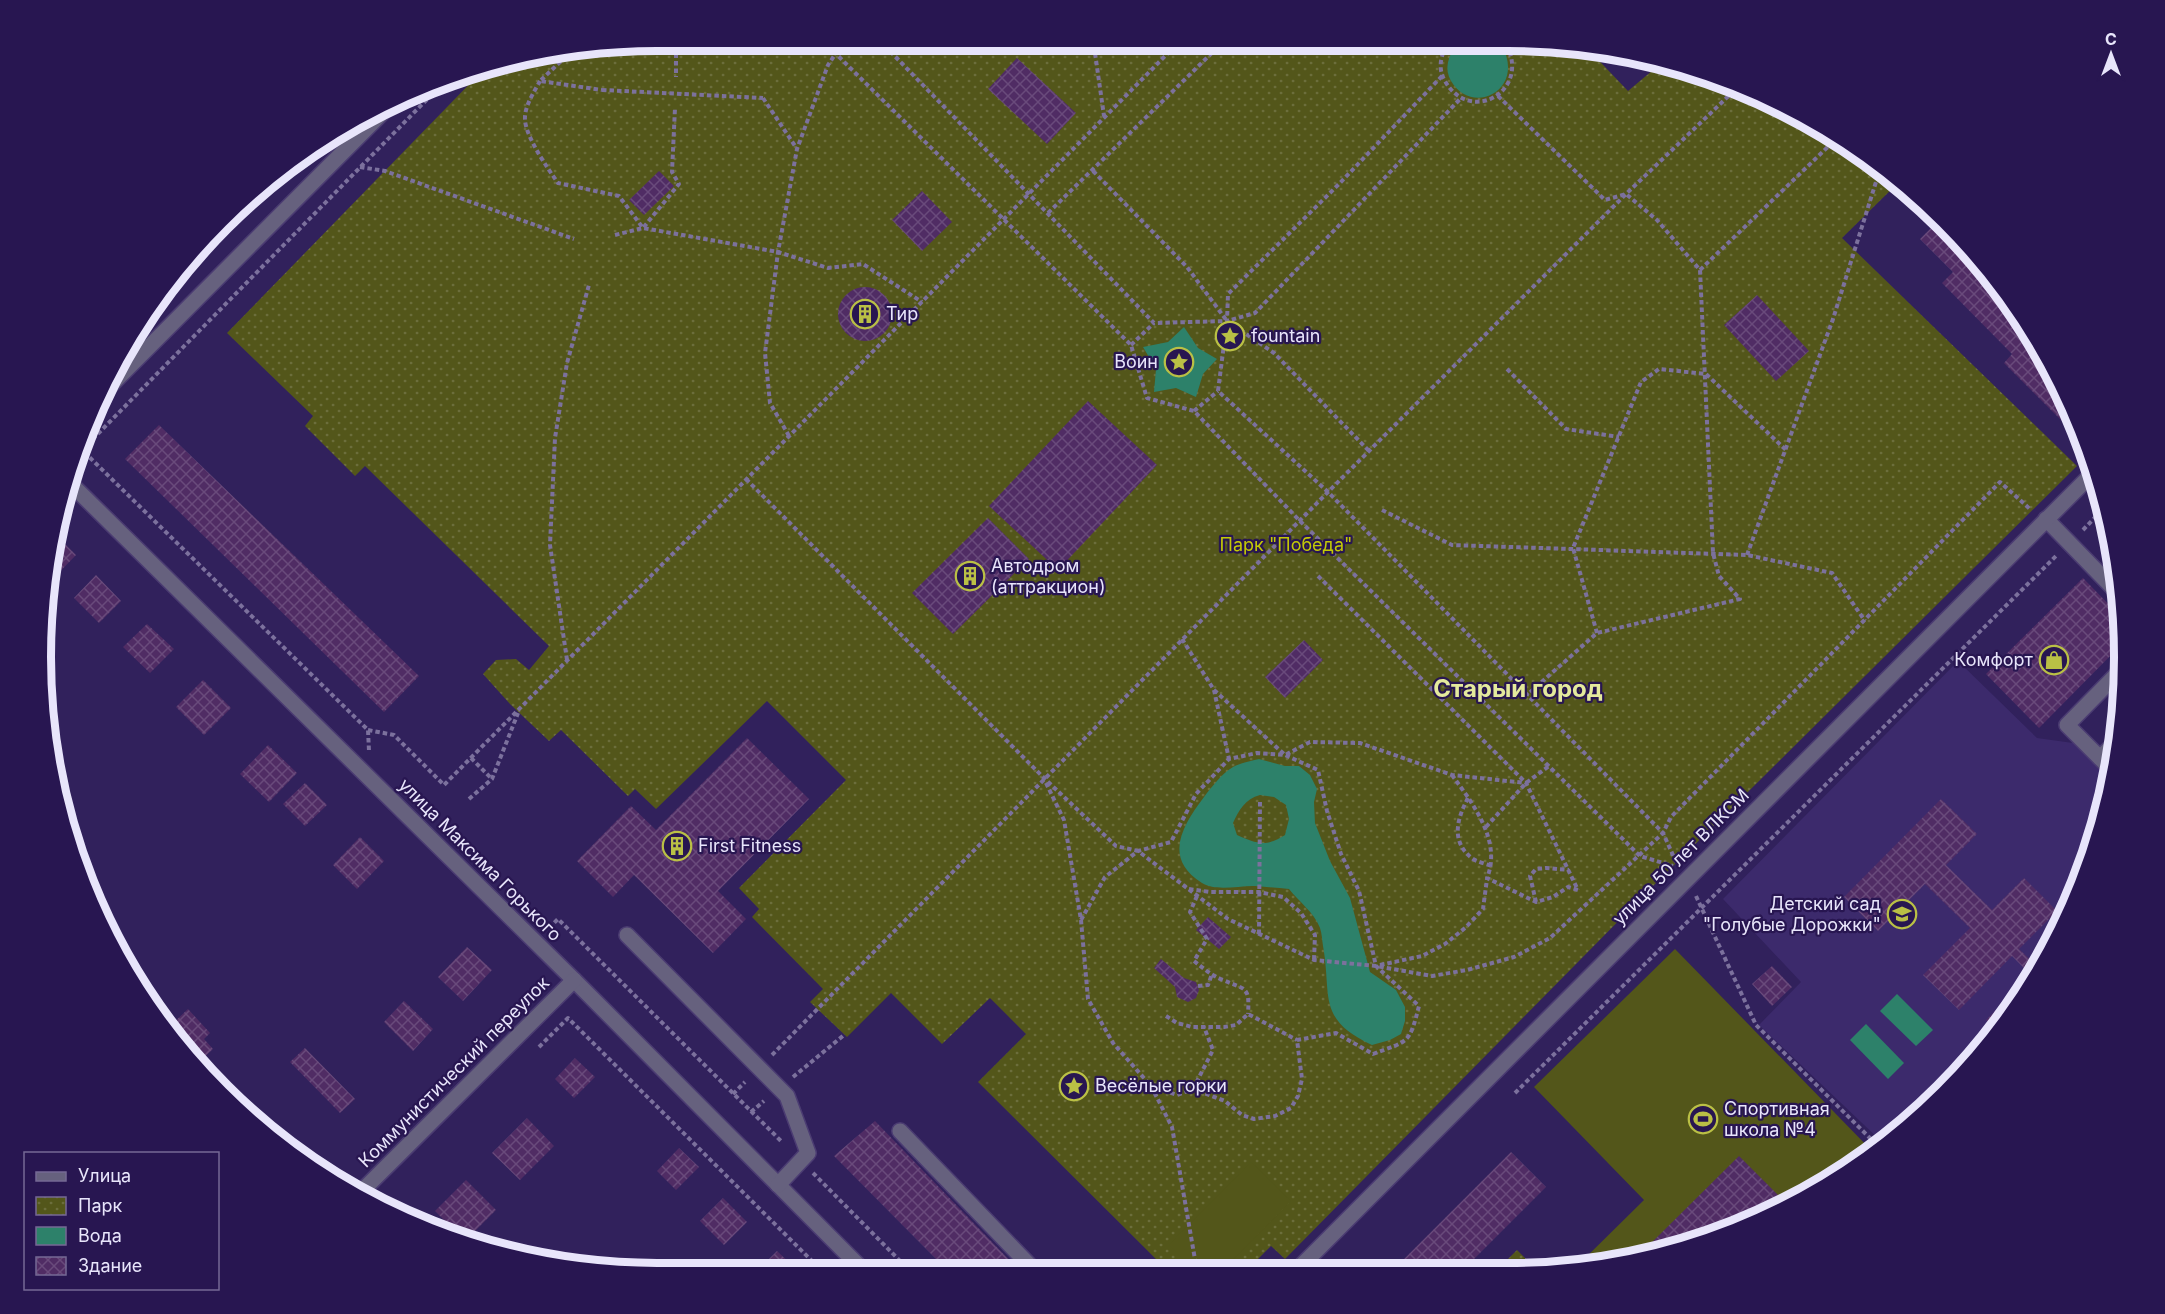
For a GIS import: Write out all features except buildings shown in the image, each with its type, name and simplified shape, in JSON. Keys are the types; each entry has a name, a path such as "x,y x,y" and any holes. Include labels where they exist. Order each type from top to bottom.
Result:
{"street":[{"path":"120,376 374,121"},
{"name":"улица 50 лет ВЛКСМ","path":"1304,1263 2087,479"},
{"name":"улица Максима Горького","path":"75,488 574,980 856,1263"},
{"path":"2046,519 2110,584"},
{"path":"2104,762 2067,725 2113,678"},
{"path":"627,935 787,1096 808,1153 778,1185"},
{"name":"Коммунистический переулок","path":"365,1188 574,980"},
{"path":"900,1131 1027,1263"}],"path":[{"path":"676,51 676,76"},
{"path":"834,51 1131,345 1148,398 1194,411 1300,521 1640,856 1680,868 1663,833 1328,492 1218,391"},
{"path":"890,51 1154,323"},
{"path":"1095,51 1104,117"},
{"path":"86,455 368,730 394,735 444,785 1170,51"},
{"path":"1048,213 1214,51"},
{"path":"1445,51 1440,63 1442,76 1451,91 1473,102 1486,101 1498,96 1508,85 1513,74 1510,51"},
{"path":"789,436 770,403 765,353 778,252 797,149 828,65 836,53"},
{"path":"564,59 540,81 531,99 525,121 538,155 558,183 619,196 643,228"},
{"path":"1194,411 1218,391 1228,294 1340,183 1442,76"},
{"path":"540,81 602,90 764,98 797,149"},
{"path":"93,436 432,94"},
{"path":"733,1094 1328,492 1626,194 1731,94"},
{"path":"1498,96 1605,200 1626,194"},
{"path":"1131,345 1154,323 1227,321 1255,313 1461,98"},
{"path":"643,228 679,184 672,171 675,108"},
{"path":"1700,270 1831,144"},
{"path":"360,167 385,171 574,239"},
{"path":"1093,171 1187,267 1227,321 1274,353 1369,451"},
{"path":"1748,555 1833,318 1878,177"},
{"path":"1527,695 1597,633 1740,599 1719,576 1713,554 1700,270 1657,220 1626,194"},
{"path":"615,235 643,228 778,252 828,268 863,264 922,302"},
{"path":"567,660 550,545 555,438 567,363 589,285"},
{"path":"1507,369 1566,429 1618,437"},
{"path":"1597,633 1573,548 1641,382 1659,369 1706,374 1787,451"},
{"path":"746,479 1045,779 1116,846 1138,851 1228,919 1314,960 1376,966 1432,976 1467,970 1514,957 1550,938 1663,833 1671,817 2000,482 2034,513 2046,519"},
{"path":"1382,510 1452,545 1748,555 1832,573 1865,621"},
{"path":"1515,1094 2097,515"},
{"path":"1318,576 1527,783 1578,890 1568,887 1553,897 1536,902 1487,878"},
{"path":"1182,639 1214,690 1285,754 1318,770 1327,811 1341,854 1359,891 1376,966 1419,1006 1412,1034 1405,1042 1373,1054 1336,1033 1297,1040 1248,1014"},
{"path":"1214,690 1229,759"},
{"path":"470,799 492,779 519,710"},
{"path":"368,730 369,756"},
{"path":"1081,921 1105,877 1138,851 1171,842 1196,794 1229,759 1257,753 1285,754 1310,742 1359,742 1452,775 1527,783"},
{"path":"471,758 492,779"},
{"path":"1486,827 1527,783 1549,766"},
{"path":"1376,966 1422,956 1445,944 1483,909 1487,878 1492,866 1486,827 1452,775"},
{"path":"1045,779 1064,820 1081,921 1088,999 1113,1043 1150,1086 1172,1126 1196,1263"},
{"path":"1468,797 1456,829 1464,847 1473,859 1492,866"},
{"path":"1258,934 1260,801"},
{"path":"1536,902 1530,876 1536,869 1570,871"},
{"path":"1687,878 1756,1025 1873,1141"},
{"path":"1187,888 1210,892 1259,892 1283,897 1301,913 1315,934 1314,960"},
{"path":"1166,1016 1177,1023 1204,1027 1236,1024 1248,1014 1249,997 1242,987 1223,980 1194,961 1207,939 1190,912 1197,896"},
{"path":"547,930 558,919 902,1263"},
{"path":"1198,986 1208,985 1212,974"},
{"path":"539,1047 568,1017 814,1263"},
{"path":"1193,1089 1213,1050 1204,1027"},
{"path":"751,1112 844,1035"},
{"path":"1150,1086 1177,1095 1193,1089 1225,1101 1242,1115 1254,1119 1275,1116 1291,1108 1298,1096 1302,1079 1297,1040"}],"shaded area":[{"name":"Детский сад \"Голубые Дорожки\"","path":"1958,661 2037,738 2073,743 2102,772 2082,852 2052,925 2033,960 2012,994 1964,1057 1937,1086 1877,1138 1759,1025 1801,982 1723,899"}],"green space":[{"name":"Парк \"Победа\"","path":"657,51 1548,52 1596,58 1628,91 1654,69 1703,83 1776,113 1845,153 1877,176 1892,188 1842,238 2077,466 1652,887 1285,1259 1271,1246 1254,1263 1160,1263 978,1082 1026,1034 990,998 942,1044 891,993 847,1037 810,1002 823,989 752,917 759,909 739,888 846,780 767,701 656,809 635,789 628,796 561,730 549,741 510,704 483,674 496,660 516,659 529,670 549,646 365,466 355,476 305,426 313,416 227,333 474,80 539,63 617,52"},
{"name":"Спортивная школа №4","path":"1675,949 1867,1145 1811,1182 1740,1217 1665,1242 1585,1258 1644,1200 1534,1087"},
{"path":"1251,1162 1291,1201 1230,1263 1187,1263 1169,1245"},
{"path":"1517,1250 1529,1262 1508,1263 1504,1263"}],"water":[{"path":"1453,51 1504,51 1508,62 1507,75 1502,86 1493,94 1483,97 1471,97 1460,92 1451,81 1448,72 1447,67"},
{"path":"1184,327 1198,348 1217,359 1203,374 1196,397 1176,388 1154,392 1156,369 1143,347 1168,342"},
{"path":"1259,759 1285,766 1299,766 1310,775 1317,789 1314,802 1315,823 1330,861 1350,898 1370,972 1396,990 1405,1007 1405,1021 1401,1034 1390,1040 1372,1045 1342,1026 1334,1015 1328,992 1320,928 1310,912 1289,889 1208,886 1190,873 1182,863 1180,841 1196,808 1217,781 1229,770 1239,764","holes":["1260,795 1274,797 1286,805 1289,819 1285,835 1267,843 1237,835 1233,823 1246,802"]},
{"path":"1897,994 1933,1030 1916,1046 1880,1011"},
{"path":"1866,1024 1904,1063 1888,1079 1850,1040"}],"place":[{"name":"Тир","path":"865,314"},
{"name":"fountain","path":"1230,336"},
{"name":"Воин","path":"1179,362"},
{"name":"Автодром (аттракцион)","path":"970,576"},
{"name":"Комфорт","path":"2054,660"},
{"name":"First Fitness","path":"677,846"},
{"name":"Детский сад \"Голубые Дорожки\"","path":"1902,914"},
{"name":"Весёлые горки","path":"1074,1086"},
{"name":"Спортивная школа №4","path":"1703,1119"}],"district":[{"name":"Старый город","path":"1518,689"}]}
